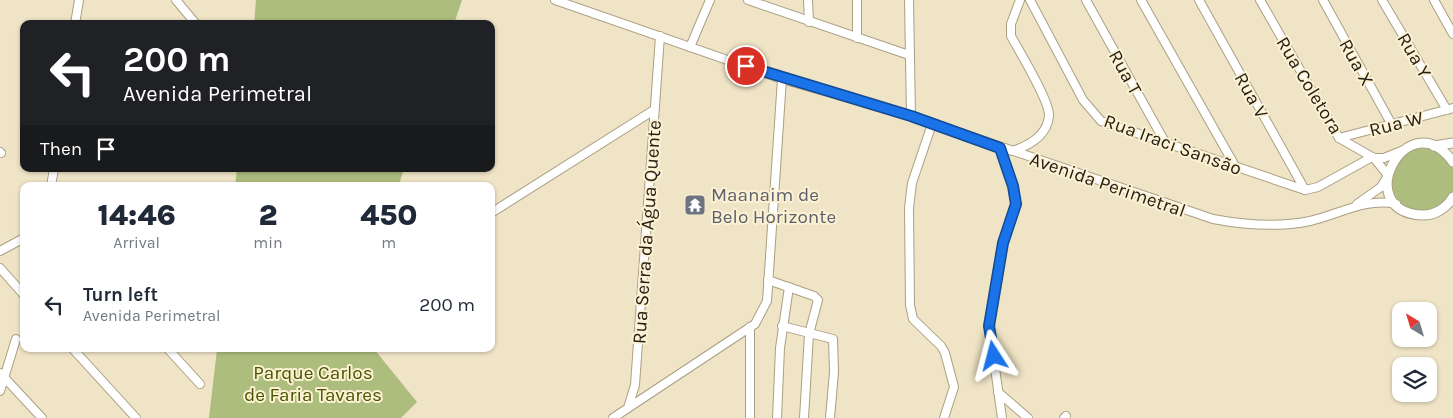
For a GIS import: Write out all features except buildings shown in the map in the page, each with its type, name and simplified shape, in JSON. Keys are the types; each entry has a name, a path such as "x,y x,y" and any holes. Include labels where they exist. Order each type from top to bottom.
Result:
{"street":[{"path":"76,20 79,0"},
{"path":"176,0 193,20"},
{"name":"Avenida Perimetral","path":"555,0 782,79 911,116 1000,148 1214,219 1249,226 1310,221 1351,208 1380,202 1396,204"},
{"path":"690,46 710,0"},
{"path":"748,0 759,2 809,22 909,55"},
{"path":"808,0 809,22"},
{"path":"857,0 857,38"},
{"path":"909,0 911,116"},
{"path":"1012,151 1027,146 1040,136 1049,116 1046,102 1011,36 1011,24 1020,0"},
{"name":"Rua Iraci Sansão","path":"1030,0 1082,100 1101,121 1305,190"},
{"name":"Rua T","path":"1086,0 1166,144"},
{"path":"1141,0 1235,166"},
{"name":"Rua V","path":"1199,0 1305,190"},
{"name":"Rua Coletora","path":"1260,0 1339,138 1373,157 1387,175"},
{"name":"Rua X","path":"1323,0 1392,125"},
{"name":"Rua Y","path":"1382,0 1450,109"},
{"path":"1434,0 1453,34"},
{"name":"Rua Serra da Água Quente","path":"628,408 635,385 660,36"},
{"path":"613,418 750,328 755,324 767,301 782,79"},
{"name":"Rua W","path":"1339,138 1450,109"},
{"path":"495,210 654,110"},
{"path":"932,124 912,183 909,208 910,305 913,319 941,346 945,353 954,387 944,418"},
{"path":"1305,190 1318,187 1373,157 1384,158 1418,145 1432,146 1453,143"},
{"path":"1432,146 1441,150 1453,162"},
{"path":"1000,148 1013,186 1016,204 1003,243 989,326 1002,418"},
{"path":"1404,150 1391,164 1387,175 1390,196 1396,204 1414,215 1424,216 1444,208 1453,199"},
{"name":"Avenida Perimetral","path":"1351,208 1374,193 1387,175"},
{"path":"0,251 20,240"},
{"path":"0,268 20,290"},
{"path":"768,280 814,296 818,300 809,334 804,418"},
{"path":"777,418 782,326 789,287"},
{"path":"782,326 809,334 833,338 834,372 830,418"},
{"path":"750,328 750,418"},
{"path":"0,391 2,376 16,340"},
{"path":"76,352 136,418"},
{"path":"171,352 200,384"},
{"path":"2,376 42,418"},
{"path":"998,392 1028,418"}],"green space":[{"path":"256,0 462,0 455,20 254,20"},
{"path":"1423,148 1435,151 1449,162 1452,168 1454,186 1452,192 1441,206 1435,209 1423,212 1411,209 1397,198 1394,192 1391,180 1394,168 1405,154 1411,151"},
{"path":"237,172 403,172 401,182 235,182"},
{"name":"Parque Carlos de Faria Tavares","path":"217,352 376,352 417,402 401,418 209,418"}],"place":[{"name":"Maanaim de Belo Horizonte","path":"695,205"}],"route":[{"path":"746,66 782,79 911,116 1000,148 1013,186 1016,204 1003,243 989,326 994,356"}]}
